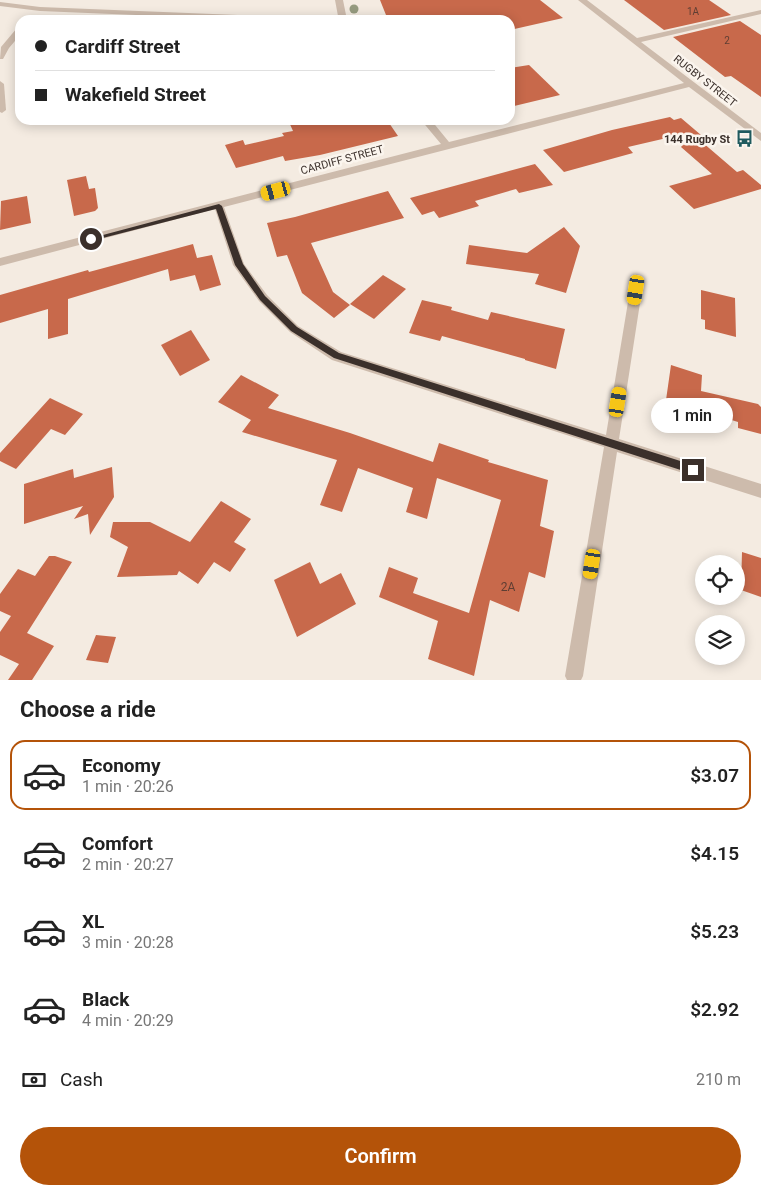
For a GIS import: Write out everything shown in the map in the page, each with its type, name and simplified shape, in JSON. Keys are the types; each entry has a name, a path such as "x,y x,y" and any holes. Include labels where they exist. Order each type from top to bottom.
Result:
{"street":[{"path":"339,0 341,15"},
{"name":"RUGBY STREET","path":"582,0 761,138"},
{"path":"0,4 40,9 204,15"},
{"path":"34,15 40,9"},
{"path":"634,41 761,12"},
{"path":"0,57 5,47 15,36"},
{"path":"0,84 2,110"},
{"name":"CARDIFF STREET","path":"0,262 447,145 691,84"},
{"path":"430,125 447,145"},
{"path":"219,206 239,265 263,298 294,329 337,356 761,491"},
{"path":"574,676 636,290"}],"building":[{"path":"380,0 540,0 563,18 515,29 515,15 386,15"},
{"path":"624,0 709,0 731,15 664,30"},
{"path":"740,21 761,35 761,97 731,76 725,77 673,37"},
{"path":"529,65 560,95 515,106 515,67"},
{"path":"670,117 674,120 681,118 701,135 695,136 737,172 743,170 761,185 761,189 694,209 669,186 712,174 681,147 689,138 675,141 671,137 628,147 633,153 564,172 543,150 612,130"},
{"path":"290,125 390,125 398,136 320,155 285,161 283,156 236,168 225,145 243,140 245,145 284,136 282,133 293,131"},
{"path":"535,164 553,185 519,193 516,189 475,201 479,206 439,218 434,211 422,215 410,198"},
{"path":"86,176 89,189 95,188 98,208 95,211 74,216 67,180"},
{"path":"388,191 404,218 311,243 333,292 350,305 334,318 302,293 287,255 277,257 267,223"},
{"path":"27,196 31,223 0,230 1,201"},
{"path":"564,227 580,246 566,293 535,284 539,274 466,264 469,245 527,253"},
{"path":"193,244 197,258 212,255 221,285 200,291 195,275 170,281 168,269 68,299 68,334 48,339 48,309 0,323 0,295 88,270 89,272"},
{"path":"383,275 406,289 374,319 350,304"},
{"path":"701,290 735,298 736,337 705,329 705,320 701,319"},
{"path":"422,300 452,307 451,310 488,320 491,312 565,329 556,369 442,336 440,341 409,333"},
{"path":"191,330 210,360 180,376 161,345"},
{"path":"671,365 702,375 701,391 758,404 761,407 761,434 738,428 738,422 666,400"},
{"path":"241,375 279,395 268,408 350,433 433,462 439,443 489,460 488,462 548,480 540,526 554,531 545,578 529,572 519,612 490,600 474,676 428,659 438,621 379,597 389,567 418,578 413,593 469,613 501,500 437,478 427,519 406,512 413,488 358,468 342,512 320,505 337,460 242,432 251,420 218,402"},
{"path":"50,398 83,414 65,435 51,429 16,469 0,461 0,453"},
{"path":"112,467 114,497 90,535 88,514 74,519 83,506 24,524 24,484 73,469 74,478"},
{"path":"221,501 251,519 234,542 246,549 230,572 214,562 198,584 179,571 177,575 117,577 128,547 110,537 113,522 150,522 190,542"},
{"path":"742,552 761,558 761,597 745,591 745,555 742,555"},
{"path":"49,556 55,556 72,562 27,633 54,646 32,680 8,680 19,664 0,655 0,632 11,616 0,611 0,594 18,569 35,576"},
{"path":"310,562 320,584 341,573 356,604 297,637 274,580"},
{"path":"96,635 116,637 108,663 86,660"}],"place":[{"name":"144 Rugby St","path":"744,139"}],"route":[{"path":"91,239 219,206 239,265 263,298 294,329 337,356 693,470"}]}
